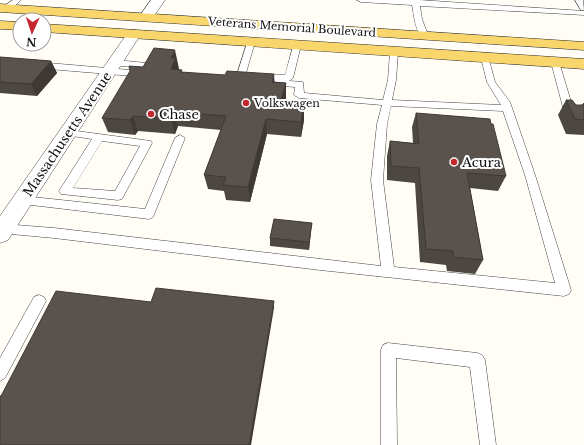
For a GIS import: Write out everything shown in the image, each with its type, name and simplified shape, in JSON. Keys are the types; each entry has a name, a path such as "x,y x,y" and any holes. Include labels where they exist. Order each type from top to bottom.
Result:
{"main road":[{"name":"Veterans Memorial Boulevard","path":"6,8 584,46"},
{"path":"52,22 124,27 140,24 146,17"},
{"path":"0,24 12,22"},
{"path":"0,24 12,25"},
{"name":"Veterans Memorial Boulevard","path":"52,29 584,64"},
{"path":"250,42 256,34 278,31 400,38 424,35"}],"street":[{"path":"146,17 158,0"},
{"name":"Massachusetts Avenue","path":"1,232 69,133 134,34"}],"lane":[{"path":"361,0 584,13"},
{"path":"579,0 584,8"},
{"path":"415,2 418,19 424,35"},
{"path":"250,42 241,75 289,78 297,45"},
{"path":"388,271 377,180 382,124 392,80 394,52"},
{"path":"1,232 54,233 320,265 564,290 530,175 505,102 491,82 485,58"},
{"path":"556,62 570,116"},
{"path":"31,65 112,67"},
{"path":"272,77 272,83 300,84 299,95 386,102 507,108"},
{"path":"69,133 146,143 118,196 65,191 98,137"},
{"path":"23,200 149,214 180,138"},
{"path":"0,372 39,301"},
{"path":"389,445 388,350 477,360 488,445"}],"building":[{"path":"154,48 175,50 171,58 176,58 171,69 182,70 181,72 225,75 227,71 274,74 272,82 286,83 280,103 304,105 301,122 266,119 248,187 223,185 226,177 204,175 226,116 174,112 171,119 133,116 130,120 102,118 130,71 129,66 143,67"},
{"path":"0,57 51,61 31,84 0,82"},
{"path":"566,100 572,100 576,105 582,105 584,103 584,120 575,119"},
{"path":"416,113 490,119 491,124 493,124 506,176 467,173 483,260 453,257 453,251 426,249 419,168 391,166 390,141 419,144"},
{"path":"274,219 312,223 309,242 270,238"},
{"path":"156,288 274,301 249,445 0,445 0,396 56,291 151,302"}],"place":[{"name":"Volkswagen","path":"246,103"},
{"name":"Chase","path":"151,114"},
{"name":"Acura","path":"454,162"}]}
